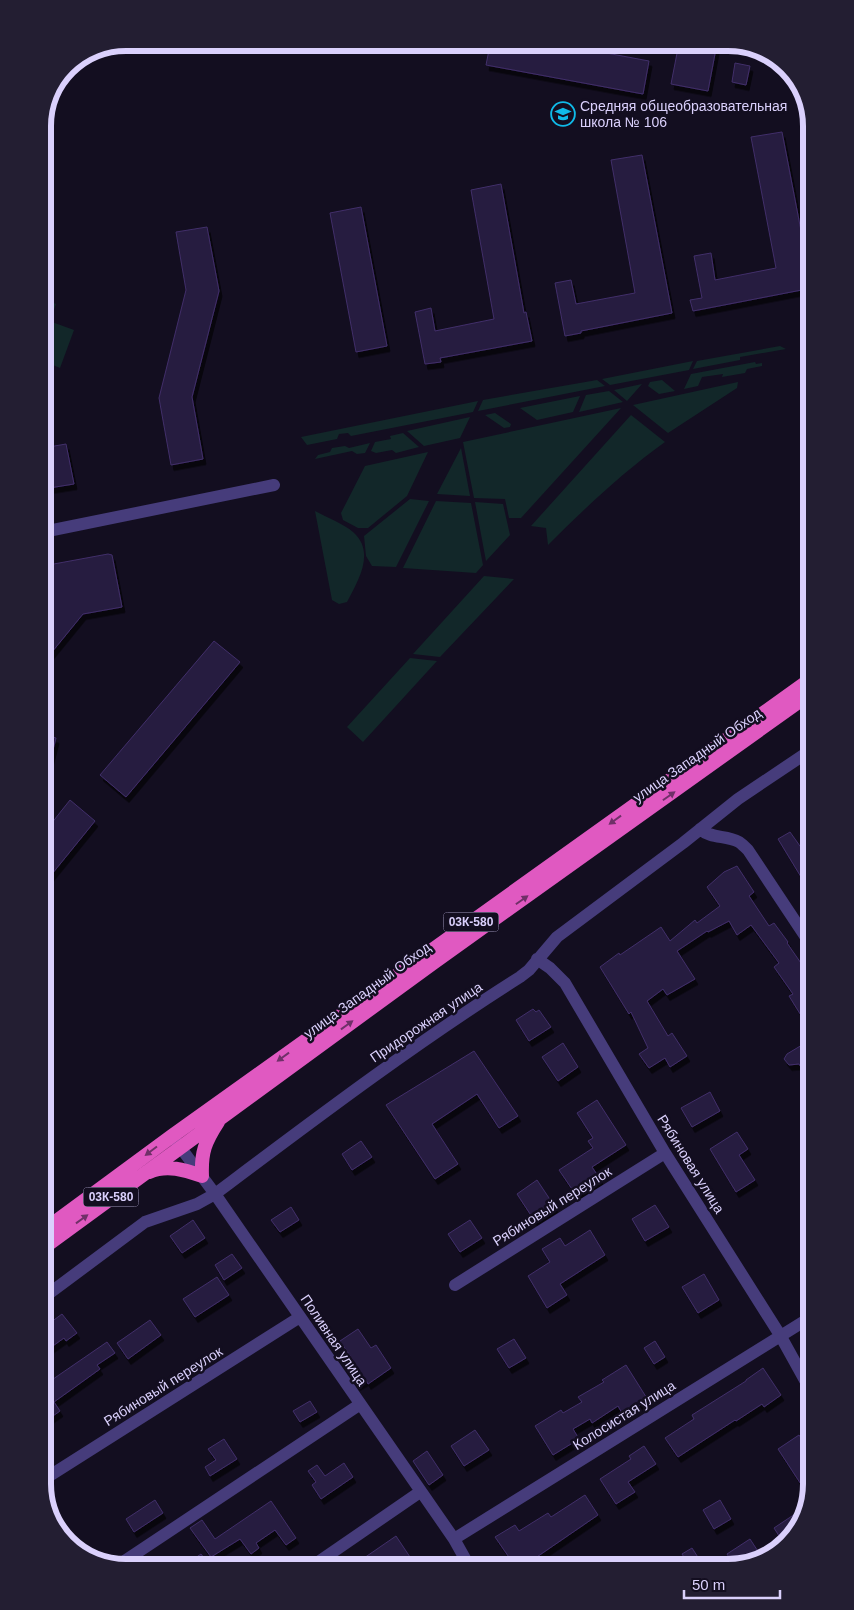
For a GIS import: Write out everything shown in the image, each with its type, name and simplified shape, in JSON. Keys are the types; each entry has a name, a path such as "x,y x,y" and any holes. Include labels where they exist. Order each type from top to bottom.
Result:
{"highway":[{"name":"улица Западный Обход","path":"51,1225 176,1141 803,685"},
{"name":"улица Западный Обход","path":"51,1241 140,1176 176,1141 221,1116 803,699"},
{"path":"140,1176 155,1169 177,1168 202,1176 204,1144 221,1116"}],"street":[{"path":"51,530 274,486"},
{"name":"Придорожная улица","path":"51,1291 145,1222 197,1204 215,1194 363,1082 520,977 529,970 557,937 738,799 803,756"},
{"path":"700,829 708,834 730,838 739,842 748,850 803,932"},
{"name":"Рябиновая улица","path":"537,959 550,968 565,983 665,1153 803,1376"},
{"name":"Поливная улица","path":"176,1141 215,1194 454,1539 465,1559"},
{"name":"Рябиновый переулок","path":"455,1284 665,1153"},
{"name":"Рябиновый переулок","path":"51,1474 300,1317"},
{"name":"Колосистая улица","path":"454,1539 803,1322"},
{"path":"128,1559 360,1405"},
{"path":"323,1559 420,1492"}],"green space":[{"path":"51,302 56,304 51,318"},
{"path":"52,322 74,330 60,368 51,364"},
{"path":"780,346 786,349 740,357 740,360 693,369 697,361"},
{"path":"693,361 689,370 610,385 602,379"},
{"path":"755,362 756,364 762,363 762,366 747,369 745,373 722,377 723,374 702,377 698,386 684,389 691,374"},
{"path":"597,380 605,386 478,411 483,400"},
{"path":"662,380 675,391 659,394 648,386 650,382"},
{"path":"738,382 737,388 668,433 633,405"},
{"path":"642,384 627,401 614,390"},
{"path":"609,391 623,402 579,412 586,395"},
{"path":"580,396 573,412 537,420 520,408"},
{"path":"478,401 473,412 351,436 348,433 339,434 337,439 307,445 301,437"},
{"path":"621,408 521,518 509,518 505,499 474,498 463,442"},
{"path":"495,413 511,424 510,427 504,428 485,415"},
{"path":"631,415 665,442 604,491 548,545 546,528 531,526"},
{"path":"470,417 460,438 424,446 407,431"},
{"path":"403,433 419,447 396,453 392,450 376,453 371,451 375,442 391,439 390,436"},
{"path":"370,443 365,453 357,454 352,451 315,459 318,455 330,452 332,448 345,446 349,448"},
{"path":"461,448 470,496 437,494"},
{"path":"428,452 407,496 368,528 358,528 343,520 341,513 365,466"},
{"path":"410,499 429,501 396,567 372,566 366,556 364,536"},
{"path":"436,501 471,503 483,565 476,573 403,568"},
{"path":"475,502 503,504 510,535 486,561"},
{"path":"315,511 340,523 353,532 360,540 363,548 363,567 347,602 339,604 332,600"},
{"path":"484,576 514,579 440,657 413,654"},
{"path":"410,658 437,661 363,742 347,727"}],"building":[{"path":"489,51 596,51 649,61 643,94 486,65"},
{"path":"677,51 716,51 708,91 671,84"},
{"path":"735,63 750,66 746,85 732,82"},
{"path":"782,132 803,241 803,290 693,311 690,300 702,298 694,256 711,253 715,280 776,268 751,137"},
{"path":"642,155 672,313 581,331 581,333 565,336 555,283 571,280 576,304 635,293 611,160"},
{"path":"501,184 524,313 526,312 532,341 440,358 441,362 425,364 415,312 431,308 435,331 494,319 471,190"},
{"path":"361,207 387,346 356,352 330,213"},
{"path":"207,227 219,291 192,397 203,459 171,465 159,398 186,290 176,232"},
{"path":"66,444 74,484 51,488 51,447"},
{"path":"108,554 112,555 122,607 83,614 51,653 51,565"},
{"path":"214,641 240,662 126,797 100,775"},
{"path":"51,736 56,738 51,758"},
{"path":"70,800 95,821 51,875 51,824"},
{"path":"790,832 803,850 803,880 778,839"},
{"path":"737,866 754,892 749,896 769,926 774,923 803,966 803,1019 789,996 793,994 774,967 779,963 751,925 737,935 729,921 707,931 677,951 695,979 667,995 663,989 647,1001 668,1036 672,1033 687,1056 670,1067 665,1058 649,1068 639,1054 648,1048 631,1012 629,1014 600,967 661,927 670,941 695,920 697,923 720,906 707,887 724,872"},
{"path":"533,1009 536,1012 539,1010 551,1027 529,1041 516,1020"},
{"path":"563,1043 578,1067 558,1081 542,1057"},
{"path":"803,1044 803,1070 799,1064 789,1065 784,1059 787,1054"},
{"path":"474,1051 518,1116 499,1128 477,1094 432,1124 458,1164 435,1179 386,1105"},
{"path":"710,1092 720,1111 692,1127 681,1108"},
{"path":"597,1100 626,1145 592,1167 600,1179 576,1195 559,1170 593,1148 588,1141 593,1138 577,1113"},
{"path":"737,1132 748,1149 739,1155 755,1180 736,1192 710,1149"},
{"path":"361,1141 372,1157 352,1170 342,1154"},
{"path":"537,1180 555,1207 534,1220 517,1194"},
{"path":"655,1205 669,1227 645,1241 632,1219"},
{"path":"291,1207 299,1220 280,1232 271,1220"},
{"path":"193,1220 205,1238 182,1253 170,1236"},
{"path":"470,1220 482,1238 460,1252 448,1234"},
{"path":"590,1230 605,1255 560,1284 567,1295 547,1308 528,1276 550,1262 542,1249 560,1238 565,1246"},
{"path":"232,1254 242,1268 224,1280 215,1265"},
{"path":"704,1274 719,1300 698,1313 682,1287"},
{"path":"217,1277 229,1295 195,1317 183,1299"},
{"path":"62,1314 77,1333 66,1341 64,1338 51,1347 51,1322"},
{"path":"150,1320 161,1335 128,1359 117,1343"},
{"path":"358,1329 371,1348 376,1345 391,1368 368,1384 366,1380 357,1385 344,1366 353,1360 340,1341"},
{"path":"514,1339 526,1358 509,1368 497,1349"},
{"path":"655,1341 665,1357 654,1364 644,1348"},
{"path":"107,1342 115,1353 97,1365 100,1369 54,1402 60,1411 51,1417 51,1380"},
{"path":"626,1365 648,1400 623,1415 618,1406 592,1423 590,1419 573,1429 579,1439 553,1455 535,1426 561,1410 563,1413 582,1402 578,1397 604,1382 602,1380"},
{"path":"763,1368 781,1395 764,1407 762,1404 735,1420 678,1457 665,1438 694,1419 692,1415"},
{"path":"310,1401 317,1412 300,1422 293,1411"},
{"path":"475,1430 489,1450 464,1466 451,1446"},
{"path":"799,1435 803,1441 803,1487 778,1449"},
{"path":"224,1439 237,1459 210,1476 205,1467 216,1460 208,1449"},
{"path":"644,1446 656,1464 628,1482 635,1492 616,1504 600,1479 631,1459 629,1456"},
{"path":"427,1451 443,1475 429,1485 413,1461"},
{"path":"344,1463 353,1477 321,1499 312,1485 316,1482 308,1471 317,1465 325,1476"},
{"path":"585,1495 598,1515 534,1559 510,1559 495,1537 515,1525 519,1531 548,1513 551,1517"},
{"path":"155,1500 163,1513 134,1532 126,1519"},
{"path":"720,1500 731,1519 714,1529 703,1510"},
{"path":"271,1501 296,1538 286,1545 275,1530 256,1543 259,1548 251,1554 240,1539 211,1557 190,1528 202,1520 215,1539"},
{"path":"795,1514 796,1515 780,1537 774,1528"},
{"path":"396,1536 410,1557 407,1559 364,1558"},
{"path":"750,1539 758,1552 730,1559 727,1554"},
{"path":"692,1548 699,1559 685,1559 682,1554"},
{"path":"201,1554 205,1559 194,1559"}],"place":[{"name":"Средняя общеобразовательная школа № 106","path":"563,114"}]}
